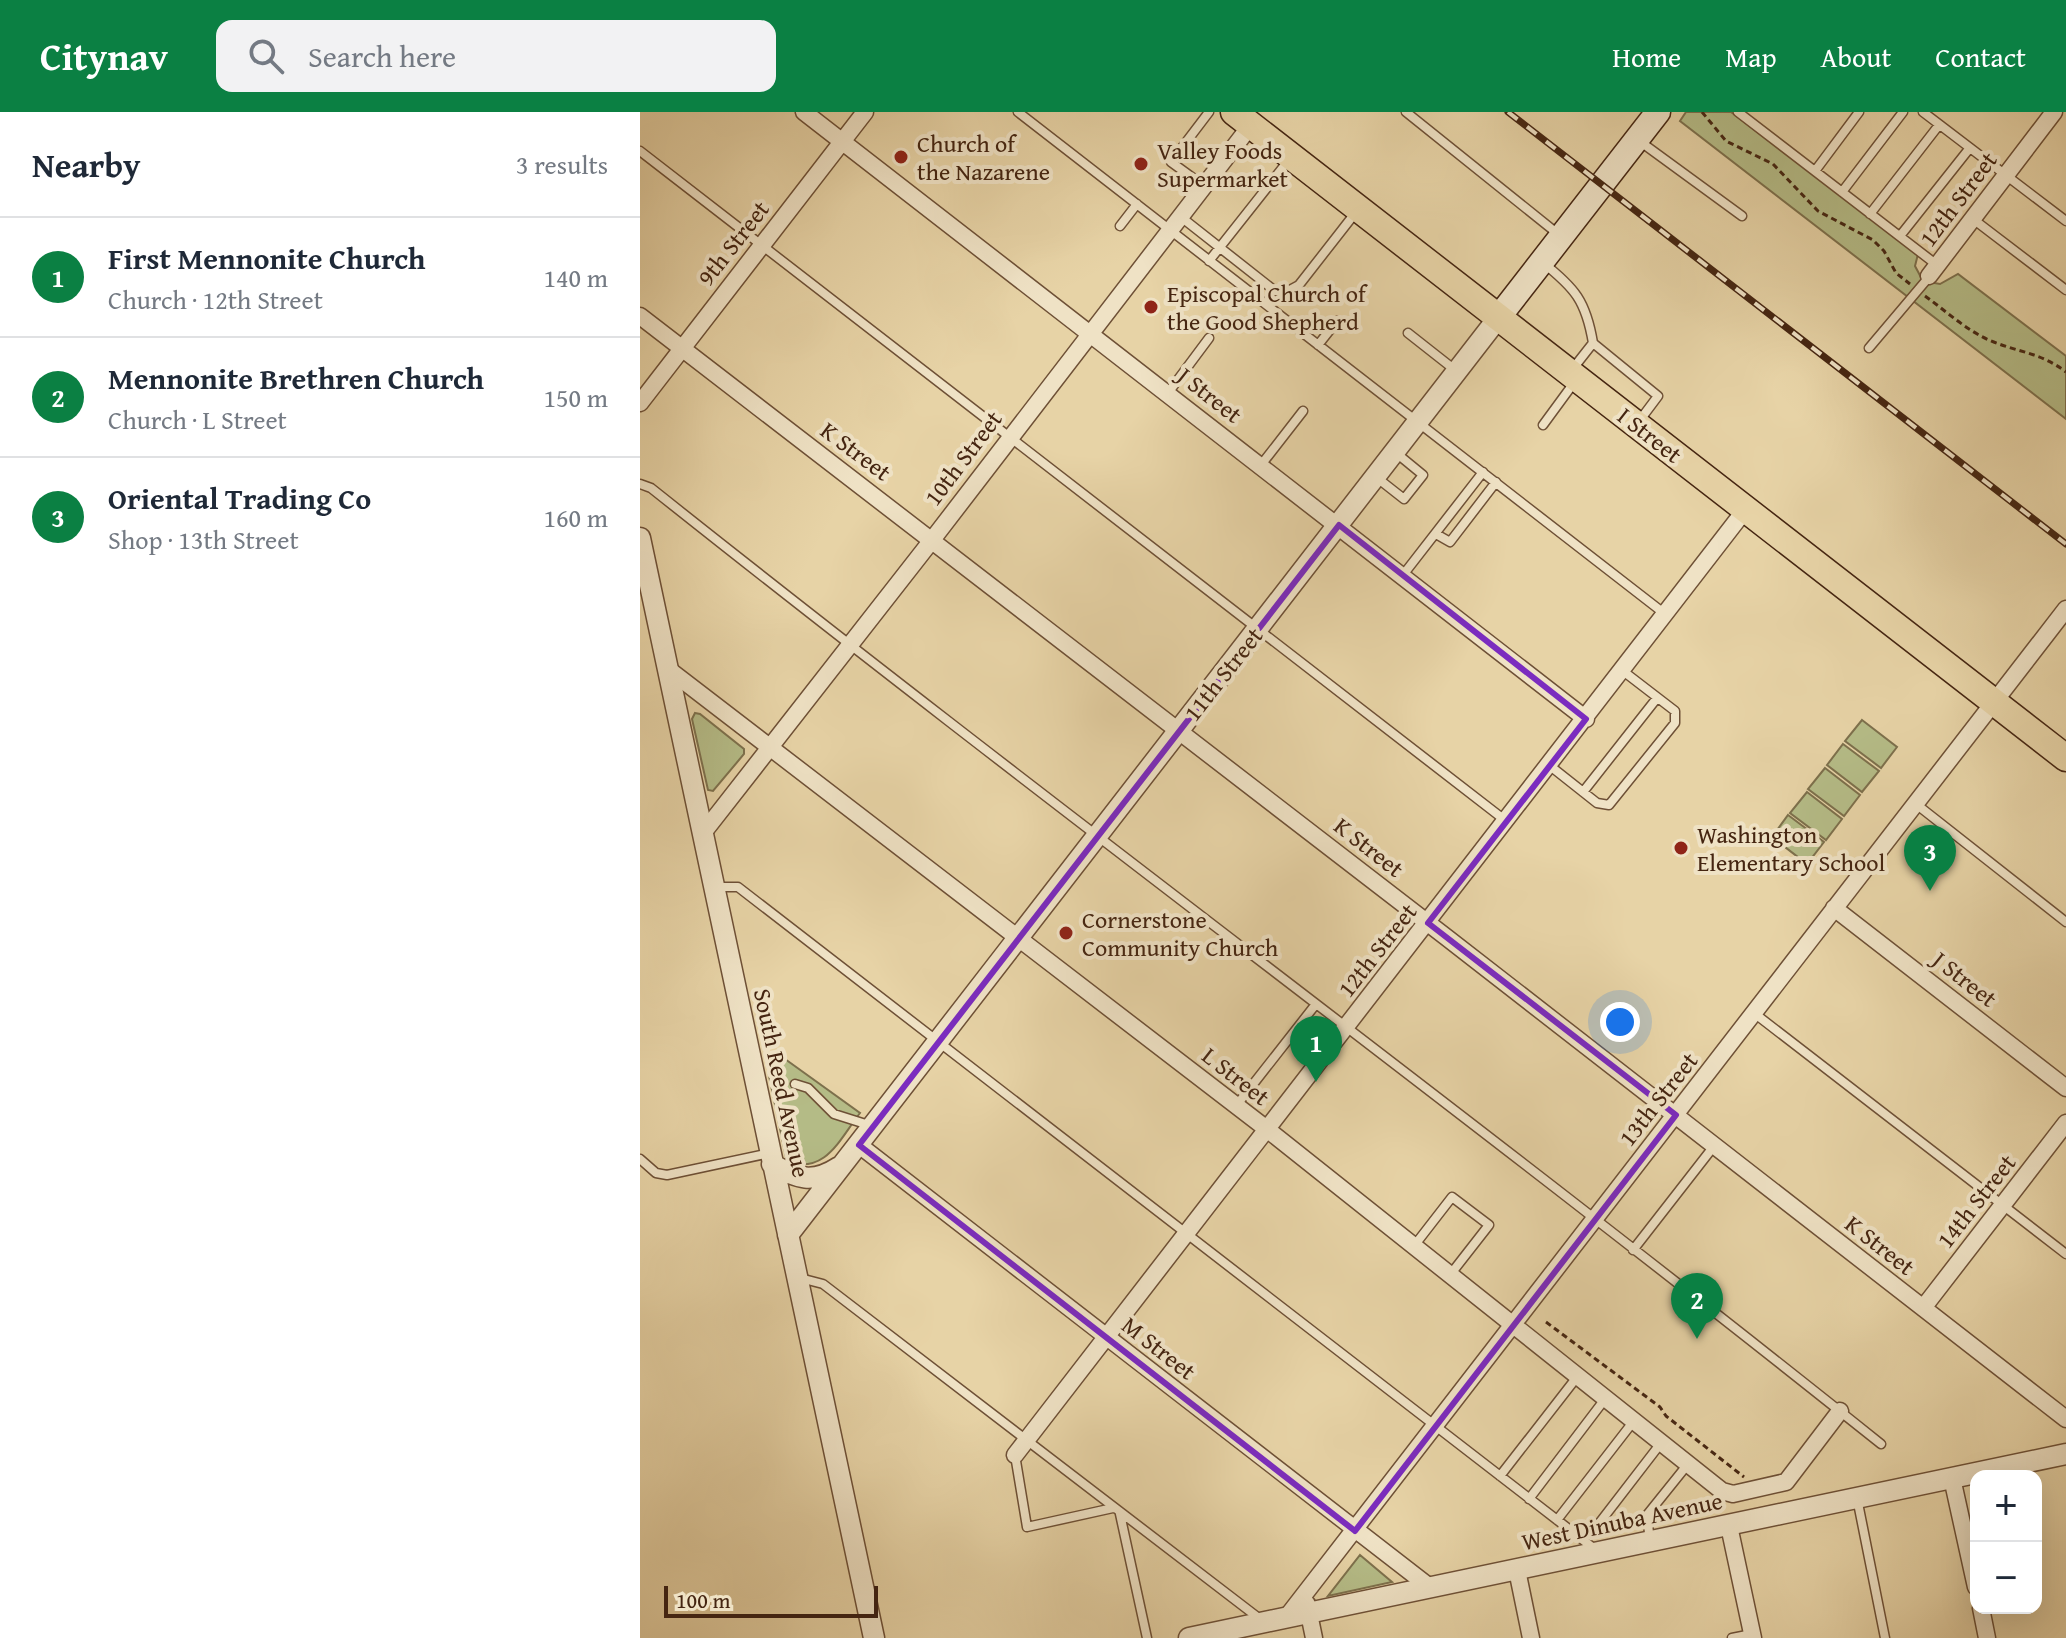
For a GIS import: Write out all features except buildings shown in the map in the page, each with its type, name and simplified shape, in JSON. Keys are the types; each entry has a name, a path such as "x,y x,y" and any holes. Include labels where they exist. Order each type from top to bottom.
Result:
{"main road":[{"name":"11th Street","path":"1498,318 1658,112"},
{"name":"I Street","path":"1248,116 1291,157 2066,758"}],"street":[{"name":"J Street","path":"804,112 1586,719"},
{"name":"9th Street","path":"640,403 865,112"},
{"name":"12th Street","path":"1933,271 2054,112"},
{"name":"10th Street","path":"703,833 1181,217 1248,116"},
{"name":"K Street","path":"640,316 2066,1419"},
{"name":"11th Street","path":"788,1235 1498,318"},
{"name":"12th Street","path":"1015,1455 1745,510"},
{"name":"South Reed Avenue","path":"640,538 874,1638"},
{"name":"13th Street","path":"1307,1604 1355,1531 1435,1426 2066,609"},
{"name":"L Street","path":"668,669 1268,1130 1727,1494 1780,1485 1790,1478 1840,1411"},
{"name":"J Street","path":"1834,908 2066,1088"},
{"name":"14th Street","path":"1923,1308 2066,1123"},
{"name":"M Street","path":"859,1145 1431,1588"},
{"path":"771,1158 792,1176 806,1180 822,1177 845,1163"},
{"name":"West Dinuba Avenue","path":"1192,1638 1286,1618 1307,1604 1431,1588 2066,1454"},
{"path":"1952,1478 1970,1560"},
{"path":"1729,1526 1752,1636"},
{"path":"1517,1570 1531,1638"},
{"path":"1307,1604 1314,1638"},
{"path":"1982,1614 1987,1638"}],"lane":[{"path":"1018,112 1666,615"},
{"path":"1204,186 1171,162 1209,112"},
{"path":"1406,112 1561,237"},
{"path":"1738,112 1900,236 1933,271 1869,348"},
{"path":"1815,171 1859,112"},
{"path":"1842,192 1903,112"},
{"path":"1923,112 2066,221"},
{"path":"1870,214 1939,125"},
{"path":"1637,140 1742,216"},
{"path":"1900,236 1969,149"},
{"path":"640,151 1506,822"},
{"path":"1209,261 1291,157"},
{"path":"1120,226 1137,204"},
{"path":"1181,217 1275,291 1291,291 1358,209"},
{"path":"1973,219 2066,290"},
{"path":"1542,262 1572,287 1586,308 1593,343 1658,396 1636,425"},
{"path":"1318,345 1337,321"},
{"path":"1408,333 1457,371"},
{"path":"1168,393 1209,338"},
{"path":"1543,425 1593,343"},
{"path":"1261,465 1303,411"},
{"path":"1375,477 1404,499 1423,475 1394,452"},
{"path":"1403,575 1483,472"},
{"path":"1436,534 1450,542 1496,482"},
{"path":"640,484 651,488 1881,1444"},
{"path":"1549,765 1601,805 1609,805 1675,723 1675,711 1623,671"},
{"path":"1583,792 1657,698"},
{"path":"1915,804 2066,922"},
{"path":"715,887 738,887 1599,1553"},
{"path":"1236,1106 1316,1004"},
{"path":"1754,1013 2066,1254"},
{"path":"795,1084 808,1088 834,1114 873,1126"},
{"path":"1633,1250 1714,1146"},
{"path":"640,1159 656,1173 667,1175 771,1158"},
{"path":"1414,1247 1452,1197 1489,1225 1450,1275"},
{"path":"797,1277 823,1284 1264,1622"},
{"path":"1500,1476 1577,1377"},
{"path":"1529,1499 1605,1399"},
{"path":"1557,1520 1633,1422"},
{"path":"1576,1534 1594,1530 1661,1443"},
{"path":"1015,1455 1027,1527 1117,1511"},
{"path":"1650,1542 1647,1515 1688,1464"},
{"path":"1857,1498 1885,1638"},
{"path":"1117,1511 1147,1638"},
{"path":"1732,1638 1752,1636"}],"path":[{"path":"1702,112 1726,141 1773,164 1818,211 1873,240 1884,251 1896,273 1979,335 2007,347 2034,353 2066,372"},
{"path":"1546,1322 1660,1407 1666,1416 1748,1480"}],"highlighted area":[{"path":"1339,525 1586,719 1428,923 1676,1115 1355,1531 859,1145"}],"green space":[{"path":"1686,112 1731,112 1918,254 1915,266 1923,281 1940,284 1958,274 2066,356 2066,419 1680,121"},
{"path":"695,713 744,749 744,754 713,791 708,790 692,719"},
{"path":"1862,720 1897,747 1881,768 1845,741"},
{"path":"1843,744 1879,771 1862,792 1827,765"},
{"path":"1825,768 1860,795 1844,816 1808,789"},
{"path":"1807,792 1842,819 1826,840 1790,813"},
{"path":"1788,815 1824,842 1807,864 1772,837"},
{"path":"785,1059 860,1113 838,1144 822,1159 812,1163 787,1162 768,1071"},
{"path":"1360,1555 1392,1582 1328,1596"}],"railway":[{"path":"1508,112 2066,544"}],"place":[{"name":"Church of the Nazarene","path":"901,157"},
{"name":"Valley Foods Supermarket","path":"1141,164"},
{"name":"Episcopal Church of the Good Shepherd","path":"1151,307"},
{"name":"Washington Elementary School","path":"1681,848"},
{"name":"Oriental Trading Co","path":"1930,891"},
{"name":"Cornerstone Community Church","path":"1066,933"},
{"name":"First Mennonite Church","path":"1316,1082"},
{"name":"Mennonite Brethren Church","path":"1697,1339"}]}
